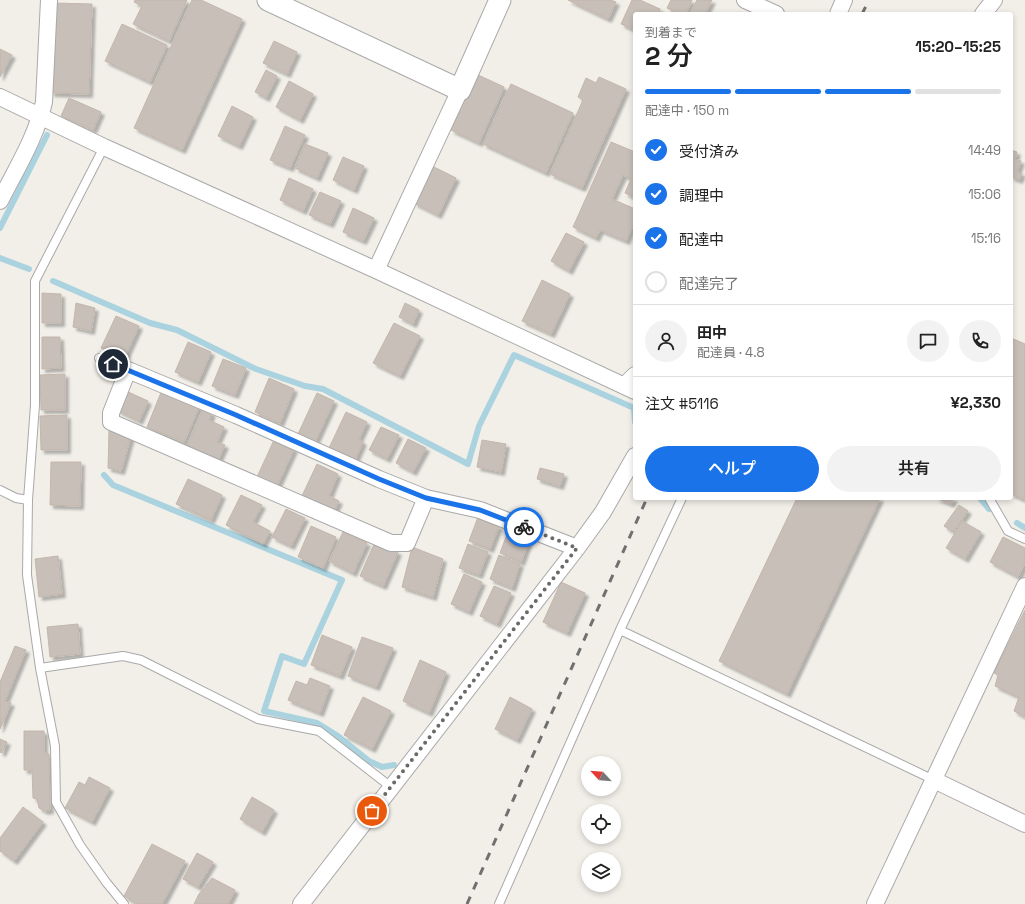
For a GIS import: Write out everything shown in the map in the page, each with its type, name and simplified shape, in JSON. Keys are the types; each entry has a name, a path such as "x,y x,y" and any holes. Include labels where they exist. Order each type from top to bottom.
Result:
{"street":[{"path":"0,201 37,129 41,116 44,102 49,0"},
{"path":"268,0 460,90"},
{"path":"376,270 460,90 500,0"},
{"path":"745,0 772,12"},
{"path":"839,12 844,0"},
{"path":"985,12 994,0"},
{"path":"0,97 104,147 376,270 632,383"},
{"path":"426,498 407,543 391,543 111,422 111,413 128,370 236,415 379,479 426,498 480,510 577,548"},
{"path":"301,904 577,548 603,512 633,460"},
{"path":"875,904 1025,586"},
{"path":"934,780 1025,824"}],"lane":[{"path":"104,147 35,281 35,405 28,500 27,575 40,668 55,746 56,802 80,845 106,882 124,904"},
{"path":"99,358 128,370"},
{"path":"0,490 16,498 28,500"},
{"path":"500,904 620,630 681,500"},
{"path":"990,500 1008,530 1025,539"},
{"path":"620,630 934,780"},
{"path":"40,668 123,656 141,660 258,719 319,731 390,788"}],"building":[{"path":"135,0 187,0 169,41 133,24 142,6 134,2"},
{"path":"192,0 201,0 242,19 182,150 134,128"},
{"path":"568,0 611,0 616,2 608,19"},
{"path":"632,0 640,0 660,9 659,12 633,12 633,29 621,24"},
{"path":"671,0 692,0 687,12 675,12 667,8"},
{"path":"697,0 712,0 706,12 691,12"},
{"path":"54,3 92,4 89,94 51,93"},
{"path":"122,24 167,45 150,82 105,61"},
{"path":"274,41 297,52 287,74 263,63"},
{"path":"0,49 12,55 0,77"},
{"path":"266,70 277,76 266,98 255,92"},
{"path":"476,74 504,87 479,143 451,130"},
{"path":"599,77 626,89 582,188 550,174 583,100 578,97 586,78 596,83"},
{"path":"289,81 313,94 300,120 276,107"},
{"path":"511,84 573,113 546,173 483,144"},
{"path":"69,98 101,112 93,130 61,116"},
{"path":"232,106 253,117 239,146 218,136"},
{"path":"285,126 305,135 290,168 270,160"},
{"path":"611,142 633,151 633,197 625,193 631,179 623,175 612,199 633,208 633,225 626,241 600,230 596,238 573,227"},
{"path":"305,144 328,153 317,178 295,168"},
{"path":"1013,151 1017,152 1015,159 1021,161 1017,172 1022,173 1019,180 1013,178"},
{"path":"343,157 364,166 354,190 333,180"},
{"path":"432,166 456,178 438,215 414,203"},
{"path":"289,178 313,189 303,211 280,200"},
{"path":"320,192 341,201 330,224 309,215"},
{"path":"353,208 374,218 363,241 343,232"},
{"path":"566,233 584,242 569,271 551,261"},
{"path":"542,280 570,294 551,334 522,321"},
{"path":"42,293 61,294 61,323 42,323"},
{"path":"76,303 95,308 91,331 73,327"},
{"path":"405,303 419,310 413,324 399,317"},
{"path":"116,316 139,326 124,359 101,348"},
{"path":"394,323 420,336 400,376 373,363"},
{"path":"42,337 60,337 61,368 42,369"},
{"path":"1013,339 1025,344 1025,500 1013,495"},
{"path":"188,342 211,352 198,382 175,372"},
{"path":"223,359 246,368 235,395 212,386"},
{"path":"65,374 65,410 41,410 40,375"},
{"path":"269,378 294,389 280,423 255,412"},
{"path":"162,390 200,405 184,442 147,427"},
{"path":"126,391 148,401 139,421 117,410"},
{"path":"317,393 334,401 315,442 298,434"},
{"path":"203,409 212,413 209,420 224,427 217,442 225,445 218,460 187,446"},
{"path":"346,412 367,422 359,439 363,442 355,460 329,448"},
{"path":"67,415 67,450 41,450 40,416"},
{"path":"381,427 399,435 387,459 369,450"},
{"path":"109,430 131,436 121,471 108,468"},
{"path":"408,439 426,448 413,472 396,463"},
{"path":"274,440 294,449 277,486 257,477"},
{"path":"482,440 506,444 501,472 477,467"},
{"path":"51,462 81,462 80,506 50,505"},
{"path":"317,464 338,474 329,496 339,501 333,513 301,498"},
{"path":"540,468 564,474 560,486 537,479"},
{"path":"188,479 222,495 211,520 176,504"},
{"path":"241,495 262,505 253,522 270,531 263,544 226,525"},
{"path":"796,500 879,500 787,694 719,661"},
{"path":"941,500 953,500 951,504"},
{"path":"959,505 968,511 953,532 944,526"},
{"path":"286,509 305,518 291,546 272,537"},
{"path":"478,517 499,526 490,549 469,541"},
{"path":"962,521 981,532 965,559 946,548"},
{"path":"311,526 336,537 323,568 298,557"},
{"path":"509,529 530,538 521,562 500,553"},
{"path":"343,532 367,543 353,573 329,561"},
{"path":"1003,537 1025,548 1025,563 1018,577 990,562"},
{"path":"375,542 398,552 383,586 360,576"},
{"path":"468,544 488,552 479,575 459,568"},
{"path":"412,547 443,559 433,597 402,587"},
{"path":"499,555 520,564 512,588 490,579"},
{"path":"58,556 62,594 39,597 35,559"},
{"path":"464,574 482,582 469,612 451,604"},
{"path":"561,582 585,593 567,633 543,622"},
{"path":"494,586 511,593 497,624 480,616"},
{"path":"1025,610 1025,717 1014,711 1019,697 995,686 998,675 994,673"},
{"path":"78,624 80,654 50,657 47,627"},
{"path":"322,635 352,647 340,676 311,665"},
{"path":"362,637 393,648 376,687 348,676"},
{"path":"15,646 26,650 5,701 11,703 0,729 0,682"},
{"path":"420,660 446,672 429,713 403,701"},
{"path":"310,678 330,686 320,713 288,700 296,681 307,685"},
{"path":"363,697 391,711 372,749 344,735"},
{"path":"510,697 532,709 517,740 495,729"},
{"path":"24,731 44,731 44,753 49,754 50,810 45,811 39,808 37,799 33,798 32,770 24,770"},
{"path":"0,739 7,742 2,753 0,752"},
{"path":"89,777 110,788 92,822 65,808 79,782 85,785"},
{"path":"252,797 274,810 262,832 240,819"},
{"path":"23,807 43,822 14,861 0,851 0,838"},
{"path":"152,844 185,861 162,904 137,904 124,896"},
{"path":"197,853 213,862 198,887 183,879"},
{"path":"212,878 235,890 228,904 194,904 199,894"}],"waterway":[{"path":"0,228 47,135"},
{"path":"0,258 29,269"},
{"path":"53,281 150,323 177,330 256,369 305,386 323,389 468,464 479,426 514,355 633,408"},
{"path":"104,475 113,485 342,580 304,664 282,656 264,711 317,723 338,736 369,761 382,767 394,765"},
{"path":"982,500 989,509"},
{"path":"1017,523 1025,528"}],"railway":[{"path":"863,12 869,0"},
{"path":"467,904 646,500"}],"way so far":[{"path":"372,811 577,548 524,527"}],"route":[{"path":"113,364 236,415 379,479 426,498 480,510 524,527"}]}
